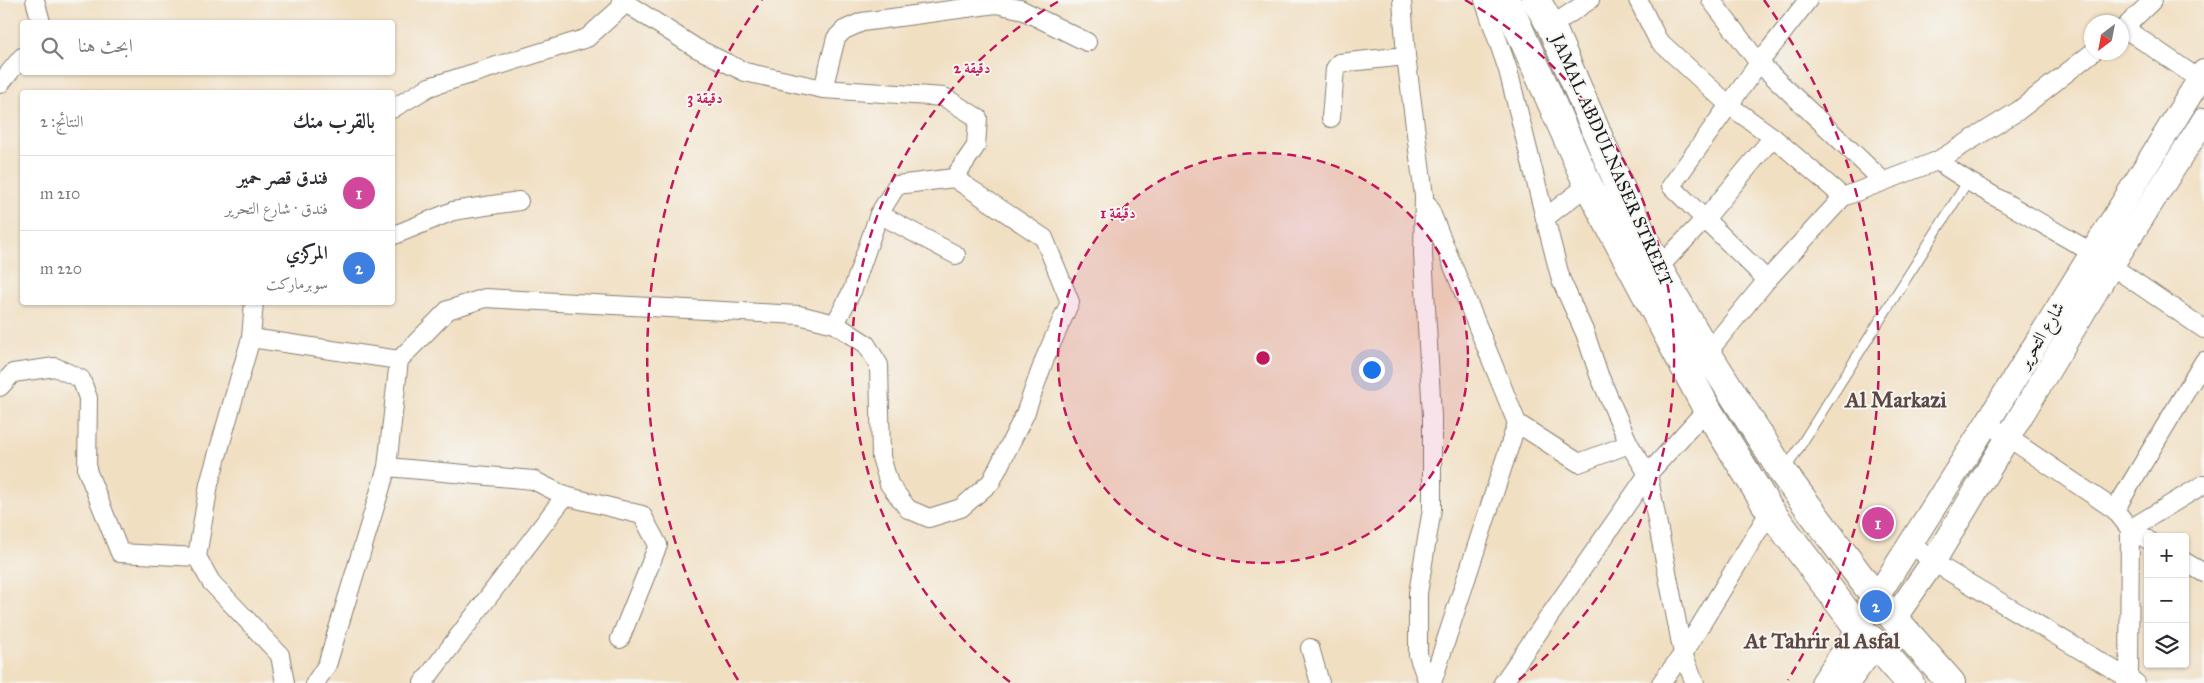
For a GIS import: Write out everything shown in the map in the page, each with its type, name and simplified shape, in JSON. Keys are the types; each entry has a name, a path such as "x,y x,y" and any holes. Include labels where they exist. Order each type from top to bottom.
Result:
{"main road":[{"name":"JAMAL ABDULNASER STREET","path":"1506,0 1588,185 1707,409 1770,512 1867,636 1910,683"},
{"name":"JAMAL ABDULNASER STREET","path":"1536,0 1551,26 1620,187 1658,268 1707,353 1783,473 1886,607 1951,683"},
{"name":"شارع التحرير","path":"1886,607 1911,543 2202,75"},
{"name":"شارع التحرير","path":"1886,607 1933,562 2111,266 2204,120"},
{"path":"1823,683 1867,636"},
{"path":"1847,683 1867,636"}],"street":[{"path":"35,0 40,20"},
{"path":"1402,0 1406,56 1424,196 1424,254 1432,416 1432,509 1418,593 1418,655 1430,683"},
{"path":"1484,0 1508,70 1560,280 1585,333 1599,375 1629,444 1648,474 1683,654 1695,683"},
{"path":"1551,26 1590,0"},
{"path":"1638,0 1658,40 1730,106 1773,137 1843,197"},
{"path":"1711,0 1759,63 1883,181"},
{"path":"1767,280 1706,218 1671,186 1759,63 1808,0"},
{"path":"2129,23 2153,0"},
{"path":"395,107 429,86 587,38 623,2 696,48 744,72 823,89 944,97 978,118 976,146 954,178"},
{"path":"823,89 836,38 844,30 862,22 996,4 1020,9 1087,42"},
{"path":"2129,32 2202,75"},
{"path":"1331,118 1335,69 1339,63 1406,56"},
{"path":"1707,353 1767,280 1843,197 1938,161 2018,111 2084,59"},
{"path":"0,84 12,66"},
{"path":"1658,268 1706,218 1773,137"},
{"path":"1938,161 1968,181 2091,252 2204,329"},
{"path":"315,683 327,665 387,467 399,360 448,310 485,298 799,316 834,324 866,344 879,365 881,457 889,484 908,509 929,518 961,508 991,482 1025,414 1045,358 1070,302 1044,238 954,178 897,185 879,214 853,289 834,324"},
{"path":"1545,218 1588,185"},
{"path":"1424,196 1517,423 1579,463 1629,444"},
{"path":"395,235 453,211 519,201"},
{"path":"879,214 956,255"},
{"path":"254,305 251,338 210,484 197,557 211,582 280,655 285,683"},
{"path":"251,338 399,360"},
{"path":"2116,510 2204,361"},
{"path":"0,387 13,373 55,367 80,379 88,398 87,470 120,553 197,557"},
{"path":"1503,683 1648,474 1707,409"},
{"path":"1430,683 1517,423"},
{"path":"1987,423 2116,510 2130,529 2144,538"},
{"path":"387,467 533,480 566,496 642,515 658,545 620,639"},
{"path":"2130,529 2204,484"},
{"path":"422,683 566,496"},
{"path":"1662,683 1683,654 1770,512"},
{"path":"2130,529 2131,681"},
{"path":"1911,543 1933,562 2131,681"},
{"path":"2189,564 2204,572"},
{"path":"1310,648 1320,683"}],"lane":[{"path":"1783,473 1968,181"}],"place":[{"name":"فندق قصر حمير","path":"1878,523"},
{"name":"المركزي","path":"1876,606"}],"district":[{"name":"Al Markazi","path":"1896,399"},
{"name":"At Tahrir al Asfal","path":"1822,640"}]}
